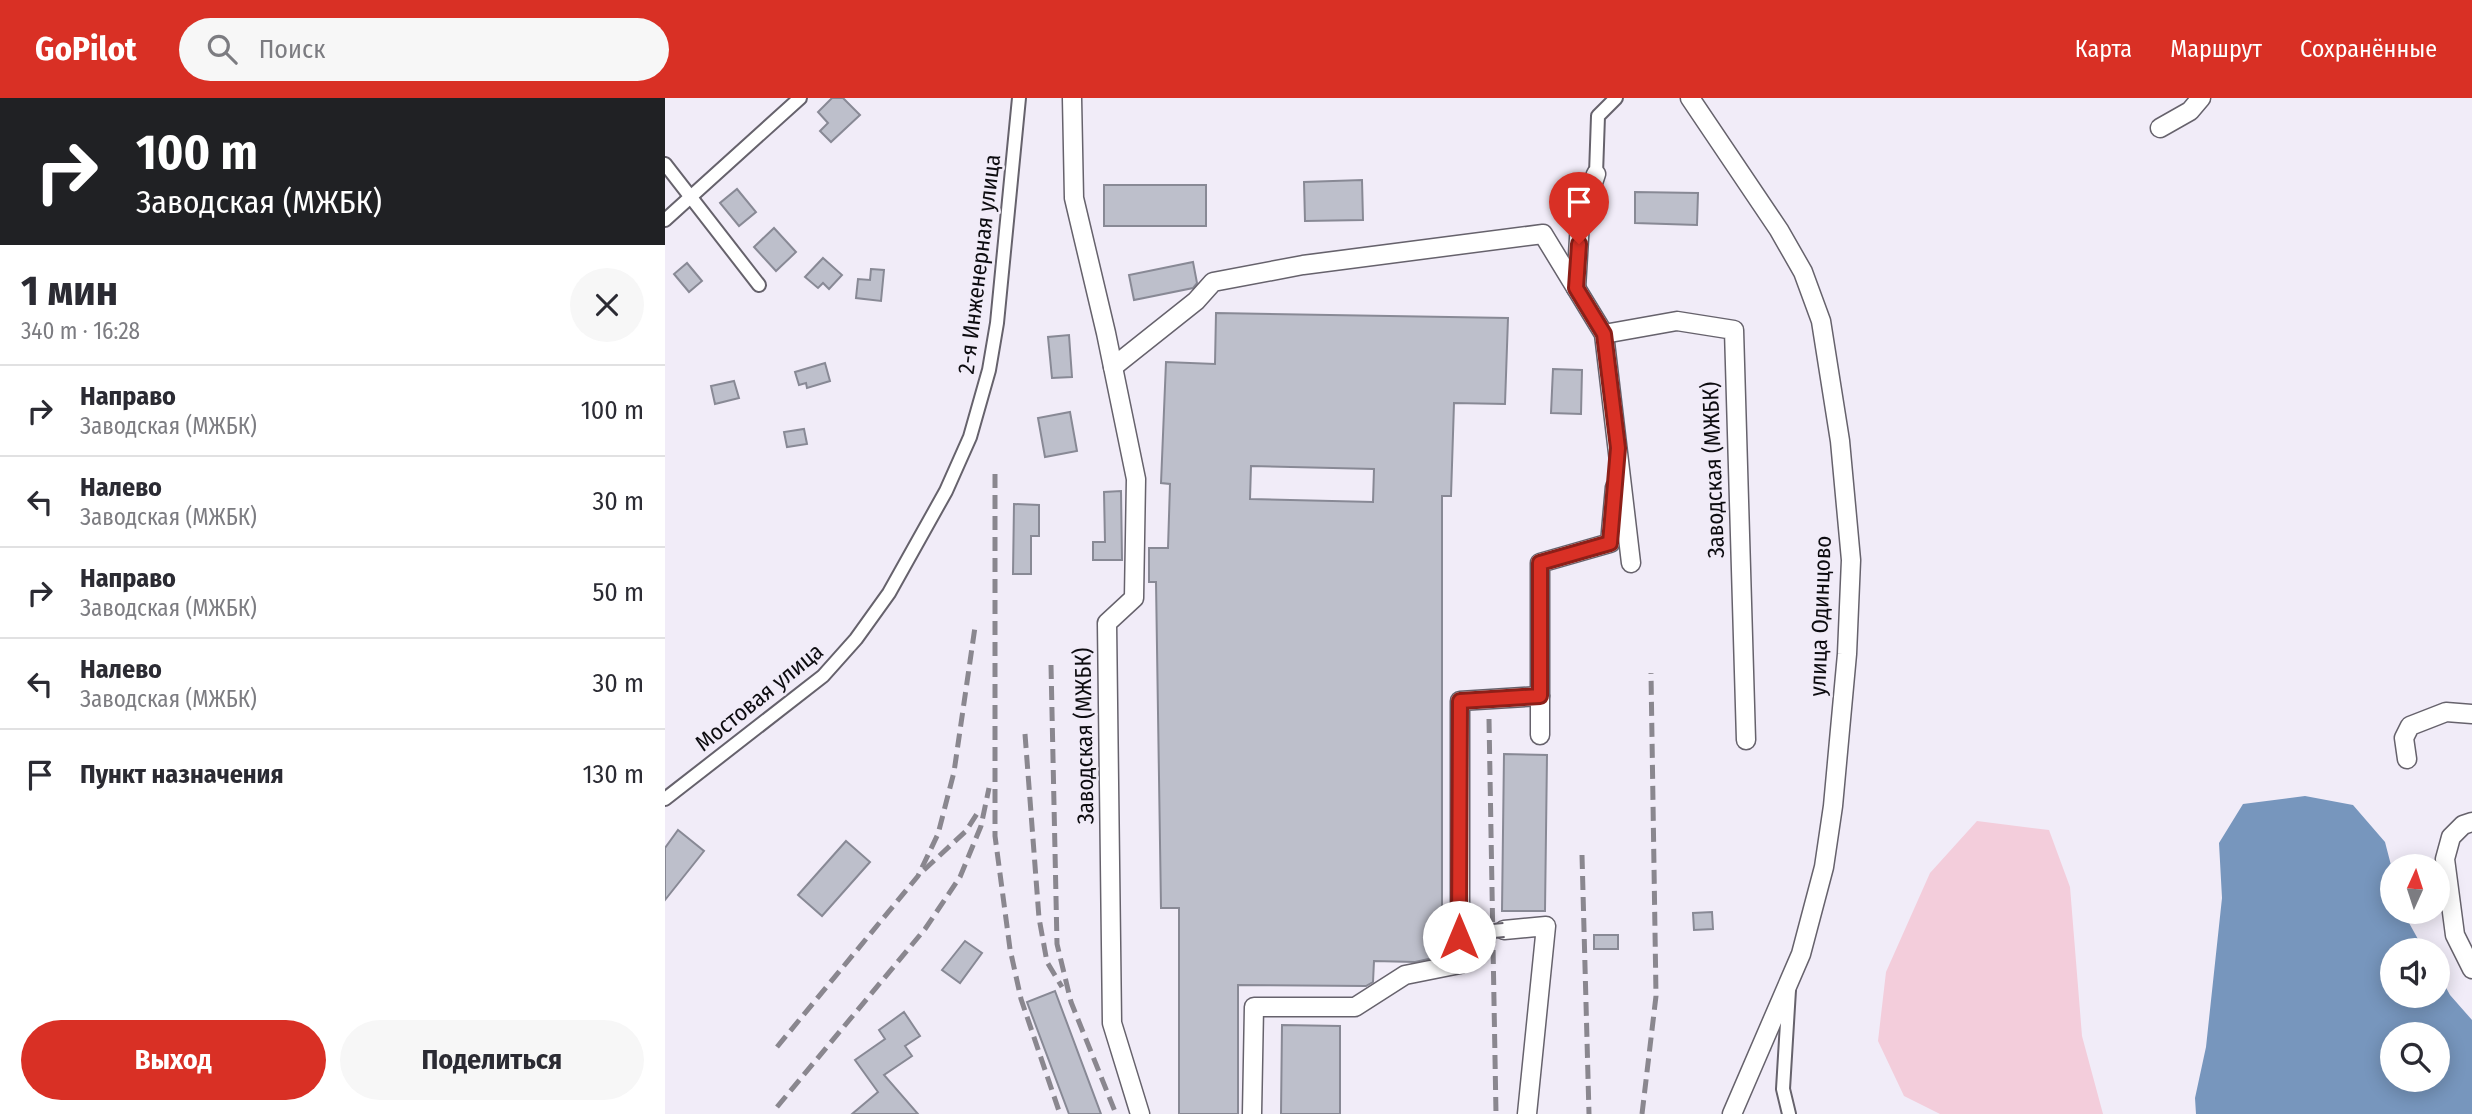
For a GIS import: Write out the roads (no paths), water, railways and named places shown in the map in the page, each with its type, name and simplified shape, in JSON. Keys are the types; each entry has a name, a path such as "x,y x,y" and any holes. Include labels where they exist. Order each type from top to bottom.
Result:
{"street":[{"path":"665,220 800,98"},
{"name":"2-я Инженерная улица","path":"915,547 946,491 969,437 984,391 997,323 1019,98"},
{"name":"Заводская (МЖБК)","path":"1072,98 1074,198 1136,479 1134,598 1107,623 1112,1023 1140,1114"},
{"path":"1576,288 1580,222 1596,174 1598,116 1616,98"},
{"name":"улица Одинцово","path":"1689,98 1803,272 1821,321 1840,441 1851,560 1847,654 1833,806 1816,906 1789,982 1732,1114"},
{"path":"2160,128 2190,111 2201,98"},
{"path":"665,164 759,285"},
{"path":"1113,367 1196,301 1213,282 1303,265 1543,234 1604,334 1632,563"},
{"name":"Заводская (МЖБК)","path":"1604,334 1677,321 1734,330 1746,740"},
{"path":"1540,735 1540,563 1610,543 1618,448"},
{"name":"Мостовая улица","path":"665,799 824,676 856,639 889,593 915,547"},
{"path":"1459,964 1460,701 1540,696"},
{"path":"2407,760 2404,738 2410,726 2446,712 2472,714"},
{"path":"2472,822 2451,837 2445,859 2455,935 2472,969"},
{"path":"1459,964 1473,932 1546,926 1527,1114"},
{"path":"1252,1114 1254,1007 1355,1007 1405,975 1459,964"},
{"path":"1789,982 1783,1089 1789,1114"}],"water":[{"path":"2305,796 2353,805 2385,842 2388,854 2380,854 2380,924 2410,924 2417,938 2380,938 2380,1008 2450,1008 2450,995 2472,1020 2472,1114 2196,1114 2195,1098 2206,1047 2222,898 2219,843 2243,804"}],"railway":[{"path":"995,474 995,836 1010,949 1021,999 1060,1114"},
{"path":"777,1047 918,876 938,834 954,772 975,627"},
{"path":"1051,665 1057,944 1071,1002 1116,1114"},
{"path":"1642,1114 1656,996 1651,673"},
{"path":"1489,719 1496,1114"},
{"path":"1025,734 1039,918 1047,962 1062,987"},
{"path":"777,1107 925,929 960,877 981,826 989,788"},
{"path":"924,870 966,831 980,809"},
{"path":"1582,855 1589,1114"}]}
